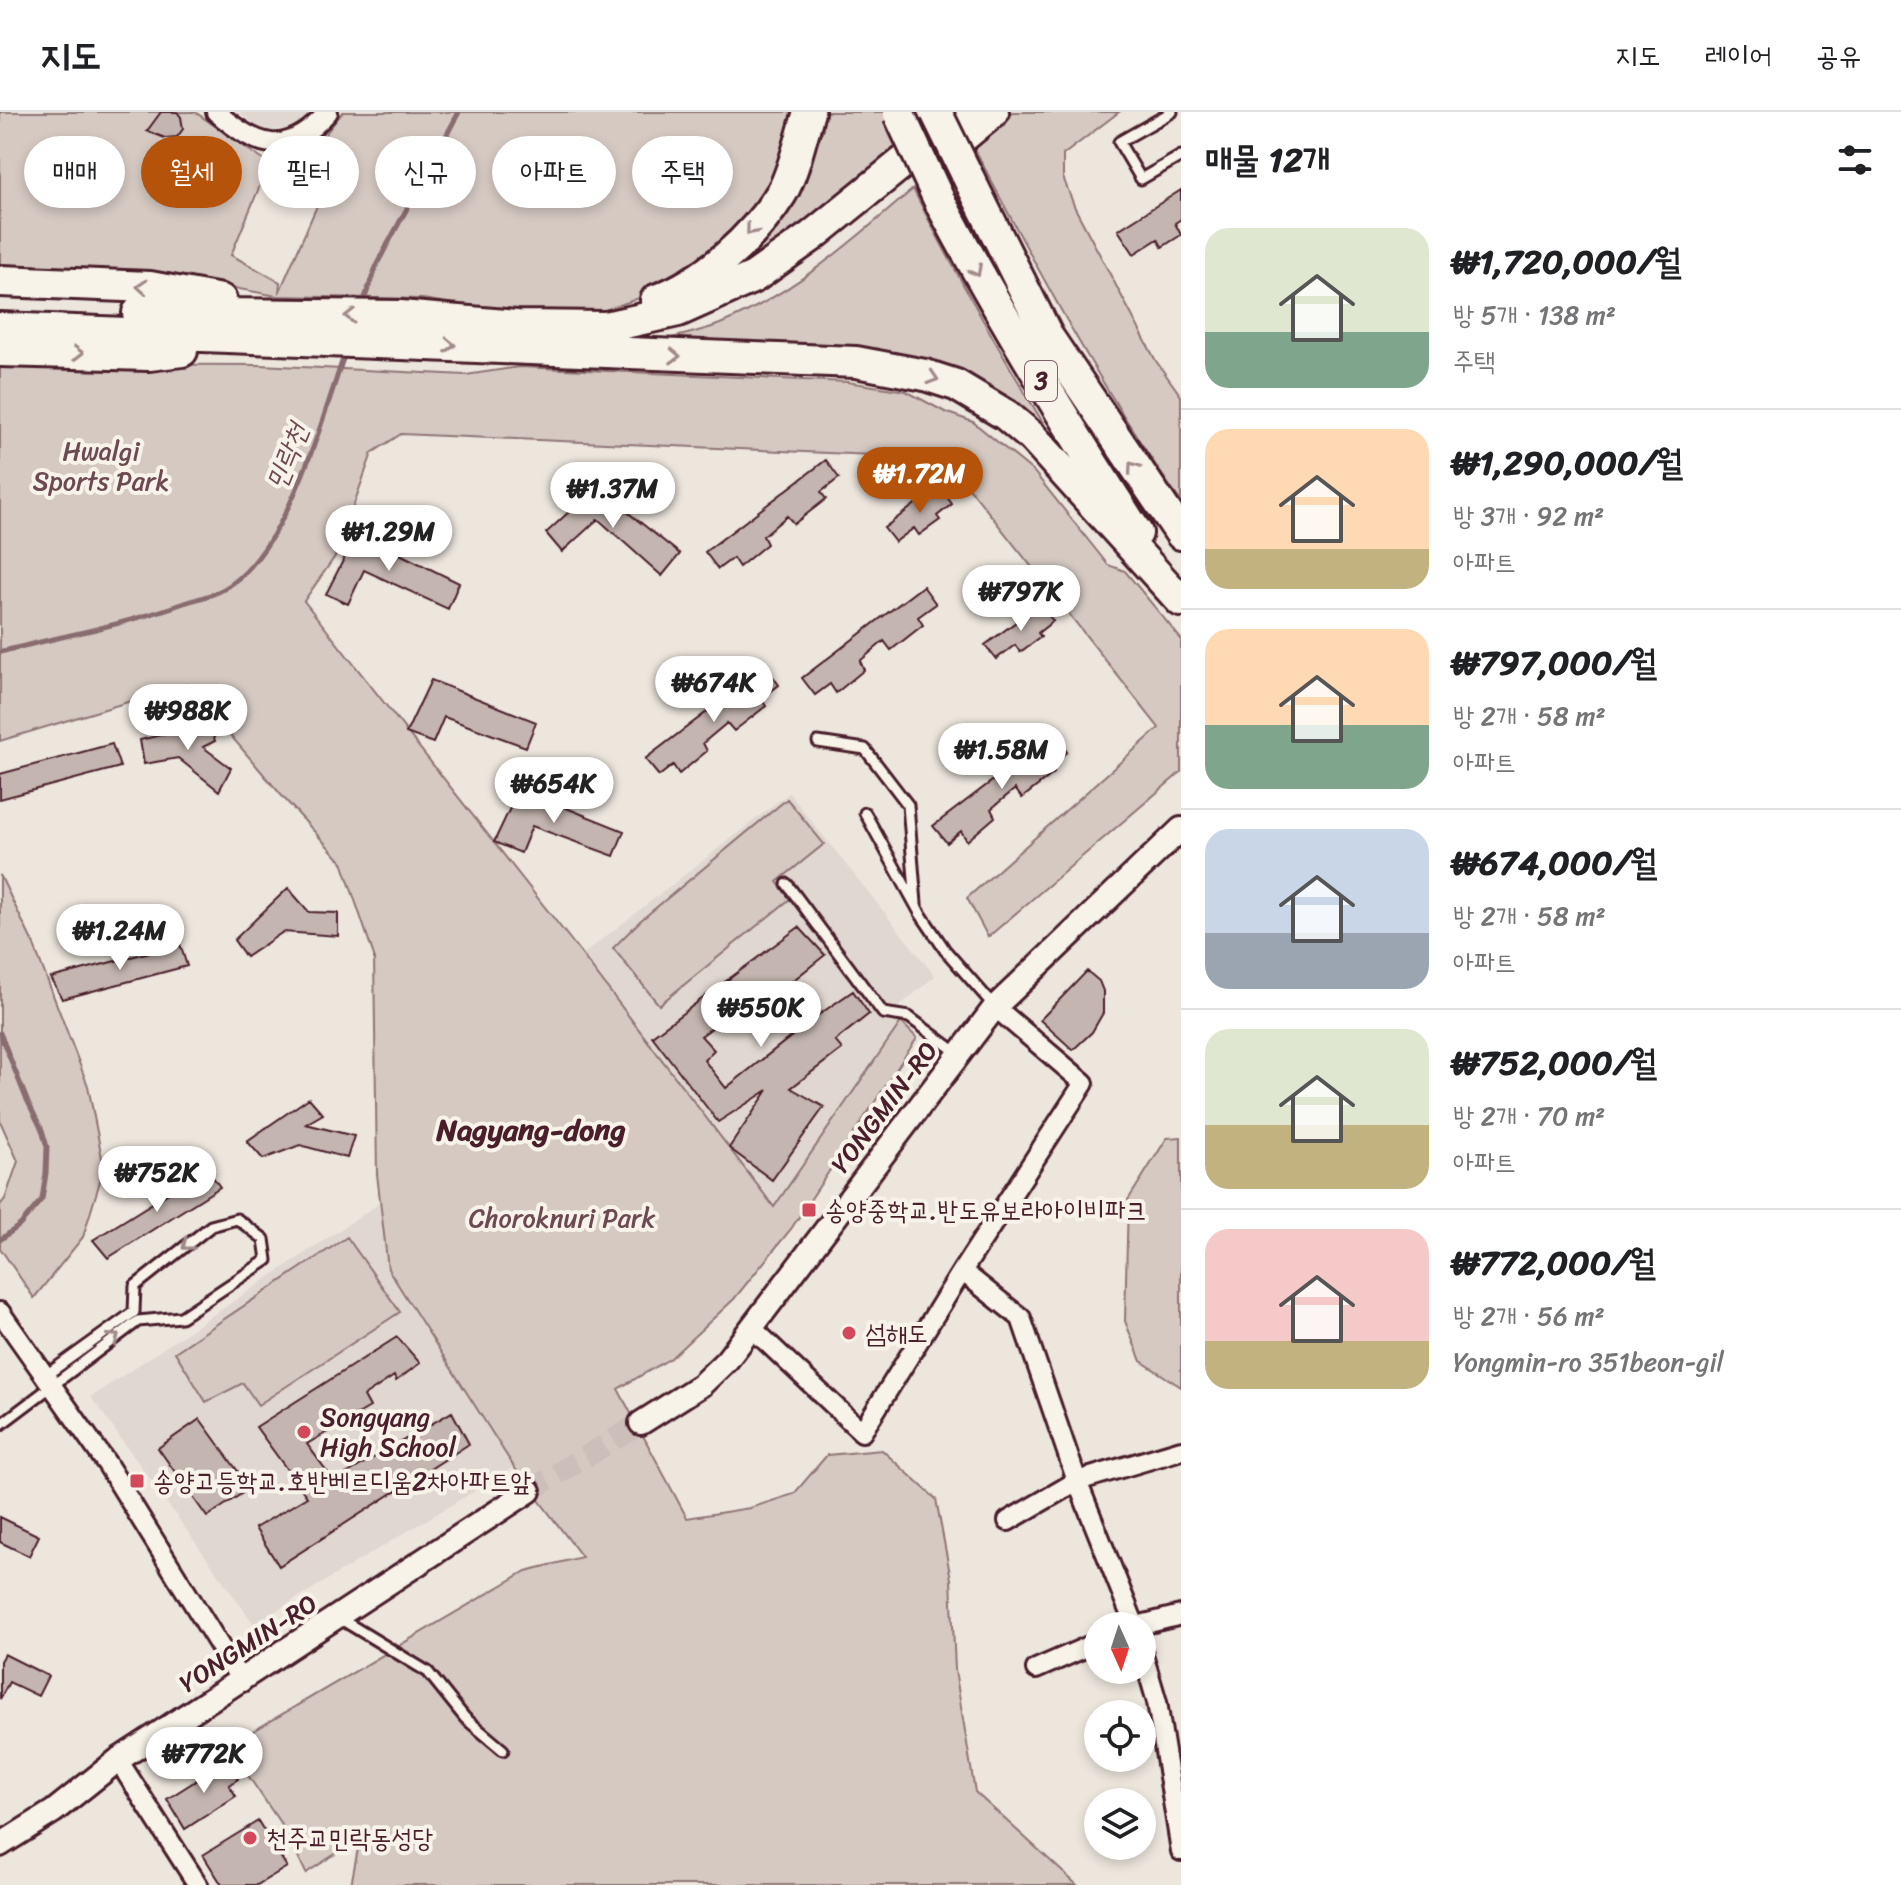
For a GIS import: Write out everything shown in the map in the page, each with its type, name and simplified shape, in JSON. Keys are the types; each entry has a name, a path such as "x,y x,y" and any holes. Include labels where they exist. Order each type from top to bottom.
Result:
{"highway":[{"path":"515,336 618,314 678,292 734,251 783,192 809,112"},
{"name":"3","path":"936,112 1048,337 1180,532"},
{"path":"515,336 606,327 678,311 754,277 812,236 965,112"},
{"path":"0,328 296,327 620,339 700,323 762,293 820,251 993,112"},
{"name":"3","path":"898,113 985,288 1147,558 1181,590"},
{"path":"0,281 150,287 296,327"},
{"path":"0,308 118,313 296,327"},
{"path":"0,351 149,355 296,327"},
{"path":"515,336 636,355 856,362 925,375 956,385 981,399 1032,437 1147,558 1181,601"}],"street":[{"path":"216,112 239,132 257,141 274,144 300,138 328,112"},
{"name":"YONGMIN-RO","path":"641,1423 701,1385 727,1360 995,1007 1181,829"},
{"path":"752,1328 862,1432 1084,1083 995,1007"},
{"path":"962,1271 1021,1318 1077,1481 1130,1612"},
{"path":"0,1312 107,1464 242,1682"},
{"path":"1008,1521 1077,1481 1181,1450"},
{"name":"YONGMIN-RO","path":"0,1845 54,1811 118,1760 242,1682 529,1491"},
{"path":"1156,1621 1181,1615"},
{"path":"1036,1669 1084,1648"},
{"path":"1152,1684 1181,1851"},
{"path":"118,1760 198,1885"}],"lane":[{"path":"1172,112 1119,142 1141,179 1181,156"},
{"path":"818,742 865,749 908,805 916,906"},
{"path":"865,813 916,906 945,950 995,1007"},
{"path":"787,884 883,1013 909,1017 959,1054"},
{"path":"0,1425 48,1380 134,1312 135,1286 211,1226 237,1219 264,1239 267,1260 252,1271 181,1317 138,1321 48,1380"},
{"path":"339,1618 428,1672 465,1718 503,1750"}],"shaded area":[{"path":"239,112 312,112 291,128 268,131 259,128"},
{"path":"789,793 935,976 896,1009 901,1022 917,1038 791,1229 581,956"},
{"name":"Songyang High School","path":"380,1203 388,1269 514,1467 254,1624 91,1397"}],"green space":[{"path":"0,112 195,112 229,136 141,136 141,208 242,208 242,145 258,156 258,190 231,255 280,282 279,293 316,208 359,208 359,136 324,136 343,112 797,112 780,174 717,257 642,297 603,311 519,315 423,299 277,296 191,280 0,264"},
{"path":"825,112 891,112 904,144 739,277 704,285 798,190 823,129"},
{"path":"1012,112 1119,112 1063,155 1063,177 1075,208 1156,361 1181,396 1181,502 1097,372 972,144"},
{"path":"913,189 988,329 1070,466 984,395 648,344 720,324 772,298 822,264"},
{"path":"0,364 260,365 466,375 519,367 847,382 906,391 945,412 973,422 1034,472 1108,565 1125,571 1181,639 1181,772 988,937 967,898 1159,728 959,475 919,457 401,434 372,453 336,555 304,601 570,939 774,1207 901,1022 917,1038 791,1229 734,1299 671,1358 618,1389 687,1518 750,1508 794,1494 827,1455 882,1450 936,1499 951,1579 955,1670 975,1792 1077,1885 351,1885 360,1838 306,1873 287,1833 228,1746 526,1571 582,1557 514,1467 388,1269 377,1174 374,956 342,862 187,684 0,741"},
{"path":"787,799 824,844 777,882 790,899 659,1005 613,948 640,921"},
{"path":"0,875 33,943 88,1086 104,1168 83,1237 34,1298 0,1248 0,1205 18,1161 0,1121"},
{"path":"1181,1137 1181,1387 1141,1361 1125,1321 1128,1200 1167,1138"},
{"path":"347,1237 400,1312 258,1405 243,1383 206,1402 175,1352"}],"building":[{"path":"161,112 177,112 181,117 183,129 178,136 160,136 147,131"},
{"path":"1181,190 1181,219 1175,223 1181,235 1162,247 1158,239 1134,254 1118,230"},
{"path":"826,460 839,478 821,492 826,499 794,524 787,516 763,536 767,544 739,567 733,558 718,569 705,552"},
{"path":"939,486 952,504 937,516 940,520 919,535 914,528 895,542 884,528"},
{"path":"596,487 680,554 662,576 598,519 562,552 546,533"},
{"path":"357,533 459,583 448,609 364,570 348,604 326,594"},
{"path":"923,586 936,604 918,617 923,625 891,650 884,641 860,661 864,670 836,693 830,684 815,695 802,678"},
{"path":"1040,604 1053,621 1038,633 1041,637 1020,652 1015,645 996,659 985,645"},
{"path":"766,667 779,685 761,699 766,706 734,731 727,723 703,743 707,751 679,774 673,765 659,776 645,759"},
{"path":"431,680 536,722 526,747 444,717 433,743 406,733"},
{"path":"210,723 215,741 203,747 231,768 219,791 178,758 144,764 140,740"},
{"path":"1054,734 1067,752 1049,765 1054,773 1022,798 1015,789 991,809 995,817 967,841 961,831 947,843 933,826"},
{"path":"112,744 120,767 0,799 0,774"},
{"path":"519,789 624,831 614,856 532,826 521,853 494,842"},
{"path":"288,888 309,912 338,913 338,936 283,932 246,957 234,940"},
{"path":"799,927 825,955 790,983 817,1016 853,991 869,1014 835,1041 842,1049 791,1088 824,1107 772,1180 729,1148 768,1090 718,1122 652,1036","holes":["771,999 798,1031 726,1088 704,1060 714,1050 701,1036 728,1016 737,1026"]},
{"path":"180,944 187,966 62,999 51,978"},
{"path":"1087,971 1099,981 1103,991 1103,1013 1092,1032 1073,1050 1040,1020"},
{"path":"309,1098 323,1114 306,1124 354,1136 347,1158 300,1145 263,1159 247,1141"},
{"path":"207,1169 220,1187 108,1258 93,1240"},
{"path":"397,1337 420,1363 396,1381 394,1376 364,1396 370,1407 307,1444 334,1481 452,1412 469,1444 279,1566 255,1528 307,1497 256,1427"},
{"path":"200,1419 250,1488 207,1517 158,1448"},
{"path":"0,1517 39,1536 29,1556 0,1542"},
{"path":"4,1654 48,1676 38,1696 9,1682 0,1699 0,1661"},
{"path":"227,1761 238,1779 229,1785 236,1796 185,1829 167,1799"},
{"name":"천주교민락동성당","path":"258,1821 287,1867 257,1885 222,1885 203,1855"}],"waterway":[{"name":"민락천","path":"362,306 377,264 459,112"},
{"name":"민락천","path":"0,652 161,611 224,589 247,571 267,546 300,482 345,353"},
{"path":"0,1033 47,1147 42,1199 20,1225 0,1240"}],"tunnel":[{"path":"529,1491 641,1423"}],"place":[{"name":"송양중학교.반도유보라아이비파크","path":"809,1210"},
{"name":"섬해도","path":"849,1333"},
{"name":"Songyang High School","path":"304,1432"},
{"name":"송양고등학교.호반베르디움2차아파트앞","path":"137,1481"},
{"name":"천주교민락동성당","path":"250,1838"}],"district":[{"name":"Nagyang-dong","path":"531,1130"}],"park label":[{"name":"Hwalgi Sports Park","path":"101,466"},
{"name":"Choroknuri Park","path":"562,1218"}]}
